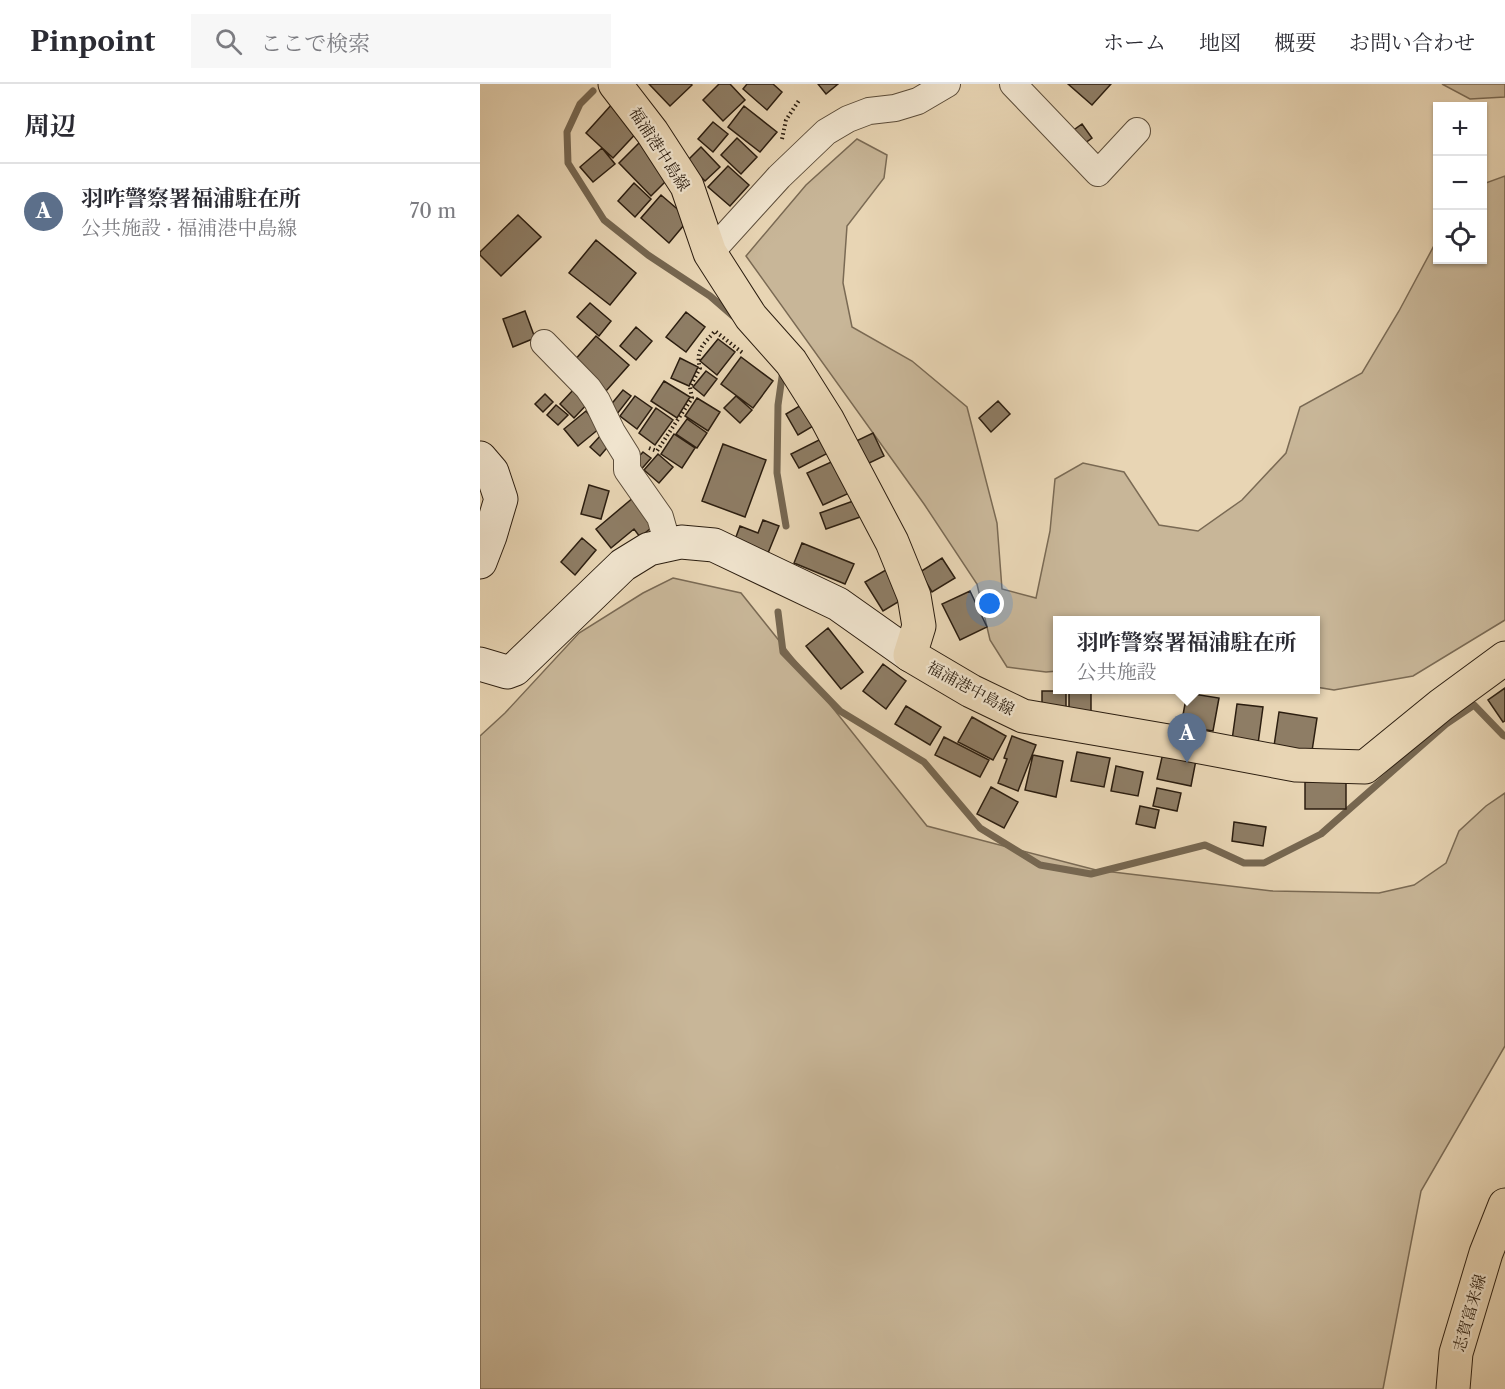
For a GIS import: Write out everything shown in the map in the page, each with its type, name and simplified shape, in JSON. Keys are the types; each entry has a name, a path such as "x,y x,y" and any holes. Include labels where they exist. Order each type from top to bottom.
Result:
{"main road":[{"name":"福浦港中島線","path":"615,84 652,132 687,186 710,253 751,317 791,362 809,390 827,419 892,542 914,596 919,626 910,655 971,692 1023,716 1296,765 1365,767 1441,705 1505,658"},
{"name":"志賀富来線","path":"1452,1389 1456,1353 1486,1253 1505,1205"}],"street":[{"path":"710,253 779,177 826,132 848,119 869,111 895,108 918,101 947,84"},
{"path":"1013,84 1098,172 1137,131"},
{"path":"544,344 588,388 597,401 627,456 627,470 660,517 668,545"},
{"path":"480,458 492,472 501,499 480,562"},
{"path":"480,664 507,672 515,669 623,565 649,549 681,542 714,546 838,604 910,655"}],"path":[{"path":"627,456 644,447 657,451 692,398 690,387 700,368 699,350 715,331 748,357"}],"shaded area":[{"path":"1442,84 1505,84 1505,97 1470,99"},
{"path":"857,139 887,155 884,178 847,226 843,283 852,327 912,361 967,407 997,523 1002,589 1036,598 1050,531 1055,479 1083,463 1124,472 1159,525 1198,531 1242,500 1286,453 1300,407 1362,373 1433,247 1433,264 1487,264 1487,183 1505,176 1505,620 1413,676 1334,690 1320,688 1320,616 1053,616 1053,671 1007,667 990,640 977,584 924,504 746,256 806,185"},
{"path":"673,578 741,593 927,826 1096,870 1273,891 1379,893 1414,885 1446,863 1459,831 1486,806 1505,793 1505,1046 1421,1191 1383,1389 480,1389 480,736 505,713 579,633 643,593"}],"building":[{"path":"649,84 691,84 692,85 670,106"},
{"path":"719,84 730,84 745,100 723,121 703,100"},
{"path":"747,84 773,84 782,92 767,110 743,89"},
{"path":"818,84 838,84 826,94"},
{"path":"1068,84 1111,84 1092,105"},
{"path":"613,103 641,128 613,158 586,133"},
{"path":"744,106 777,132 760,152 728,127"},
{"path":"713,122 728,134 713,152 698,139"},
{"path":"1082,124 1092,138 1081,146 1071,132"},
{"path":"737,138 757,157 741,174 721,155"},
{"path":"642,140 674,173 651,196 619,163"},
{"path":"701,147 720,167 705,181 686,162"},
{"path":"602,148 615,164 593,182 580,167"},
{"path":"728,166 749,185 730,206 708,187"},
{"path":"634,183 651,199 635,217 618,201"},
{"path":"661,195 689,219 669,243 641,218"},
{"path":"518,215 541,237 501,276 480,255 480,252"},
{"path":"596,240 636,273 610,305 569,273"},
{"path":"590,303 611,321 599,336 577,317"},
{"path":"525,311 535,338 513,347 503,319"},
{"path":"686,312 705,327 686,352 666,337"},
{"path":"636,327 652,341 636,360 620,346"},
{"path":"596,336 629,365 606,391 573,362"},
{"path":"718,339 735,352 717,375 700,361"},
{"path":"741,357 773,381 753,408 721,384"},
{"path":"680,358 698,367 689,386 671,378"},
{"path":"706,371 717,379 704,396 693,387"},
{"path":"664,381 690,397 677,418 651,401"},
{"path":"575,388 590,401 574,418 560,404"},
{"path":"623,390 631,396 617,414 609,407"},
{"path":"545,394 553,402 543,412 535,404"},
{"path":"635,396 652,408 637,429 620,416"},
{"path":"736,396 752,410 740,423 724,408"},
{"path":"697,398 720,412 708,431 685,416"},
{"path":"808,401 820,422 798,435 786,414"},
{"path":"998,401 1010,414 991,432 979,418"},
{"path":"556,405 568,415 558,425 547,415"},
{"path":"656,408 673,420 655,445 639,433"},
{"path":"586,411 600,428 578,446 564,429"},
{"path":"687,419 707,433 697,448 676,434"},
{"path":"873,433 884,456 865,465 854,442"},
{"path":"674,434 695,448 682,468 661,454"},
{"path":"601,435 611,443 600,456 590,447"},
{"path":"823,438 830,452 799,468 791,454"},
{"path":"723,444 766,460 745,517 702,501"},
{"path":"643,452 651,458 639,472 631,465"},
{"path":"658,454 673,467 659,483 644,470"},
{"path":"840,458 856,490 823,505 807,473"},
{"path":"589,485 609,491 601,519 581,514"},
{"path":"634,497 656,524 640,537 634,529 611,548 596,529"},
{"path":"856,500 863,516 826,529 820,513"},
{"path":"763,520 779,526 766,558 733,545 740,526 758,533"},
{"path":"582,538 596,550 575,575 561,562"},
{"path":"802,543 854,564 845,584 794,563"},
{"path":"942,558 955,578 932,592 920,572"},
{"path":"891,567 908,596 883,611 865,582"},
{"path":"970,591 987,627 960,640 942,604"},
{"path":"828,628 863,672 841,689 806,646"},
{"path":"883,664 906,681 886,709 863,691"},
{"path":"1505,688 1505,721 1503,722 1488,700"},
{"path":"1042,691 1066,694 1066,711 1042,711"},
{"path":"1069,694 1091,694 1091,715 1069,715"},
{"path":"1187,694 1219,698 1213,731 1181,726"},
{"path":"1237,704 1263,707 1258,744 1232,740"},
{"path":"906,706 941,727 930,745 895,724"},
{"path":"1279,712 1317,718 1312,751 1274,746"},
{"path":"972,717 1006,736 993,760 958,742"},
{"path":"1012,736 1036,745 1018,791 998,783"},
{"path":"944,737 989,760 980,777 935,755"},
{"path":"1077,752 1110,758 1104,787 1071,781"},
{"path":"1163,753 1196,760 1191,786 1157,779"},
{"path":"1033,755 1063,761 1056,797 1025,790"},
{"path":"1116,766 1143,772 1138,796 1111,791"},
{"path":"1305,782 1346,782 1346,809 1305,809"},
{"path":"991,787 1018,802 1004,828 977,814"},
{"path":"1157,788 1181,793 1177,811 1153,806"},
{"path":"1140,806 1159,810 1155,828 1136,824"},
{"path":"1234,822 1266,827 1263,846 1232,841"}],"waterway":[{"path":"593,91 580,104 567,132 568,163 604,220 648,255 710,296 733,316"},
{"path":"783,370 778,405 777,473 786,526"},
{"path":"778,612 783,652 840,711 924,762 980,828 1040,865 1091,874 1205,845 1244,863 1264,863 1321,834 1446,724 1474,705 1505,736"}],"place":[{"name":"羽咋警察署福浦駐在所","path":"1187,763"}]}
